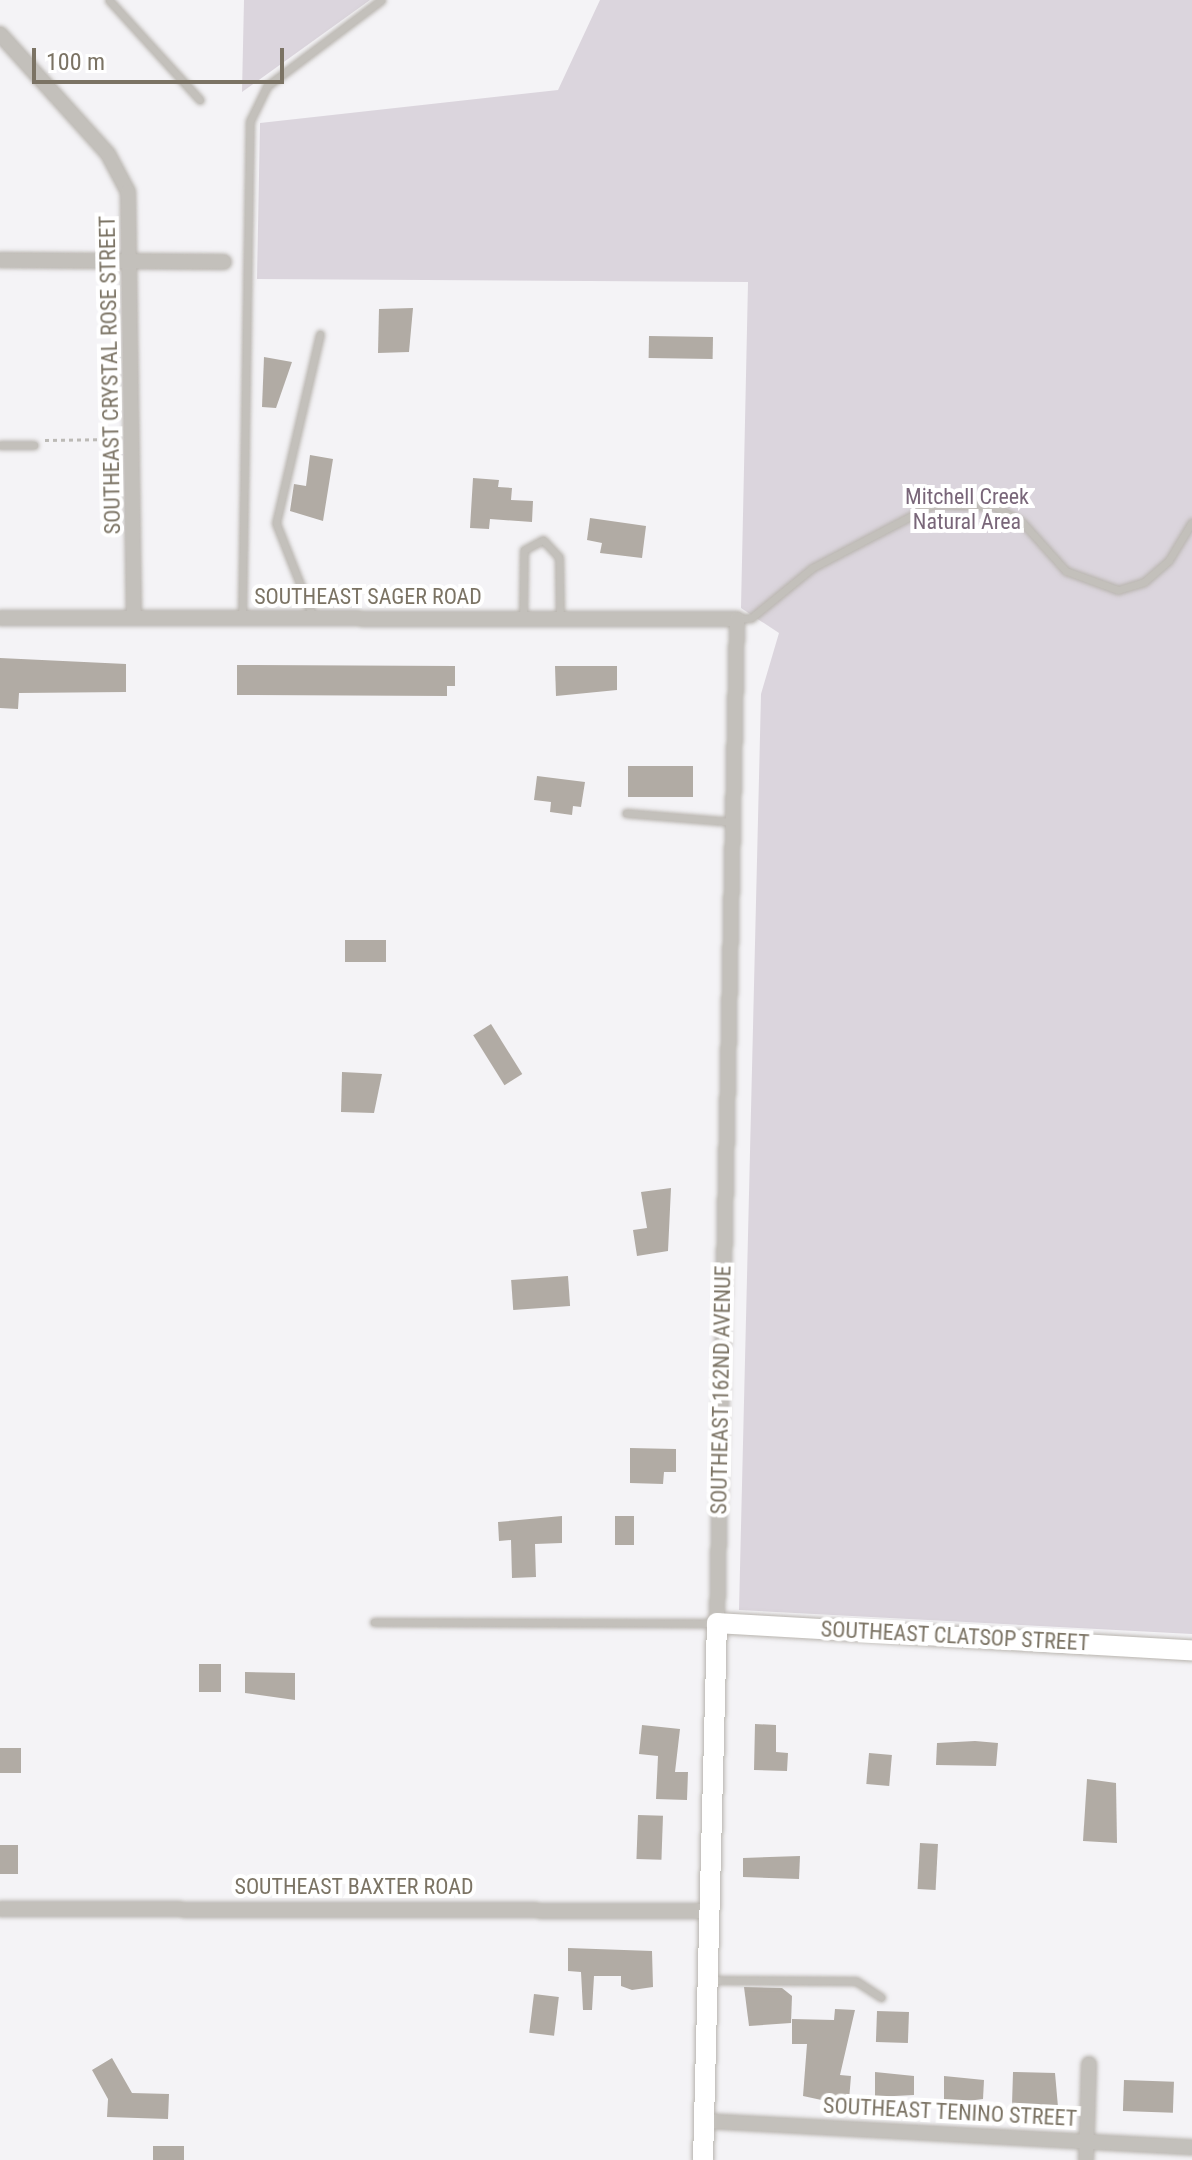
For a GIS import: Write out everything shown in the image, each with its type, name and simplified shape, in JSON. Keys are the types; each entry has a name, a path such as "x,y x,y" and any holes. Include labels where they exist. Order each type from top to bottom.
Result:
{"street":[{"name":"SOUTHEAST CRYSTAL ROSE STREET","path":"0,34 122,176 131,261 134,618"},
{"path":"0,260 224,262"},
{"name":"SOUTHEAST SAGER ROAD","path":"0,618 737,619"},
{"name":"SOUTHEAST 162ND AVENUE","path":"703,2160 737,619"},
{"name":"SOUTHEAST CLATSOP STREET","path":"717,1623 1192,1650"},
{"name":"SOUTHEAST BAXTER ROAD","path":"0,1909 709,1911"},
{"path":"1086,2160 1089,2064"},
{"name":"SOUTHEAST TENINO STREET","path":"705,2121 1192,2147"}],"lane":[{"path":"109,0 200,100"},
{"path":"242,619 250,121 267,86 381,0"},
{"path":"314,620 276,523 320,334"},
{"path":"0,445 34,445"},
{"path":"737,619 755,616 812,568 934,504 994,506 1022,522 1066,571 1118,590 1144,582 1169,560 1192,522"},
{"path":"523,620 524,550 543,540 559,557 560,620"},
{"path":"626,813 733,822"},
{"path":"374,1622 717,1623"},
{"path":"707,1980 856,1981 881,1997"}],"path":[{"path":"34,445 132,438"}],"green space":[{"path":"244,0 370,0 242,92"},
{"name":"Mitchell Creek Natural Area","path":"600,0 1192,0 1192,1634 739,1610 761,694 779,633 741,608 748,282 257,279 260,123 558,90"}],"building":[{"path":"413,308 409,352 378,353 379,309"},
{"path":"649,336 713,337 713,359 649,358"},
{"path":"264,357 292,362 276,408 262,407"},
{"path":"310,455 333,459 323,521 290,511 294,484 306,486"},
{"path":"473,478 499,480 498,487 512,488 511,500 533,501 532,522 490,519 489,529 470,528"},
{"path":"590,518 646,526 642,558 600,553 602,543 587,540"},
{"path":"0,658 126,664 126,692 19,693 18,709 0,708"},
{"path":"237,665 455,666 455,686 447,686 447,696 237,695"},
{"path":"555,666 617,666 617,690 556,696"},
{"path":"628,766 693,766 693,797 628,797"},
{"path":"537,776 585,782 581,807 573,806 572,815 550,812 551,802 534,800"},
{"path":"345,940 386,940 386,962 345,962"},
{"path":"491,1024 522,1074 504,1085 473,1035"},
{"path":"342,1072 382,1074 374,1113 341,1112"},
{"path":"671,1188 668,1251 637,1256 633,1230 647,1228 641,1192"},
{"path":"568,1276 570,1306 513,1310 511,1280"},
{"path":"630,1448 676,1449 676,1472 664,1472 663,1484 630,1483"},
{"path":"562,1516 562,1543 535,1544 536,1577 512,1578 511,1540 499,1541 498,1522"},
{"path":"615,1516 634,1516 634,1545 615,1545"},
{"path":"199,1664 221,1664 221,1692 199,1692"},
{"path":"245,1672 295,1673 295,1700 245,1693"},
{"path":"755,1724 776,1725 776,1752 788,1753 787,1771 754,1770"},
{"path":"642,1725 680,1729 675,1772 688,1772 687,1800 656,1799 658,1756 639,1754"},
{"path":"937,1743 998,1743 996,1766 936,1765"},
{"path":"0,1748 21,1748 21,1773 0,1773"},
{"path":"869,1753 892,1755 889,1786 866,1784"},
{"path":"1087,1779 1116,1783 1117,1843 1083,1841"},
{"path":"638,1815 663,1816 661,1860 636,1859"},
{"path":"920,1843 938,1844 936,1890 918,1889"},
{"path":"0,1845 18,1845 18,1874 0,1874"},
{"path":"800,1856 799,1879 743,1877 743,1858"},
{"path":"568,1948 652,1951 653,1987 632,1990 621,1986 621,1976 594,1976 592,2010 583,2010 581,1972 568,1971"},
{"path":"744,1987 782,1988 792,1996 791,2023 749,2026"},
{"path":"534,1994 559,1997 554,2036 529,2033"},
{"path":"835,2009 855,2010 840,2075 851,2076 849,2100 840,2104 803,2096 807,2044 792,2044 792,2019 834,2020"},
{"path":"877,2011 909,2012 908,2043 876,2042"},
{"path":"112,2058 132,2093 169,2094 168,2119 107,2117 108,2099 92,2070"},
{"path":"875,2072 914,2076 914,2095 875,2097"},
{"path":"1013,2072 1055,2073 1058,2107 1012,2104"},
{"path":"944,2076 984,2080 983,2099 944,2104"},
{"path":"1124,2080 1174,2082 1173,2113 1123,2111"},
{"path":"153,2146 184,2146 184,2160 153,2160"}]}
